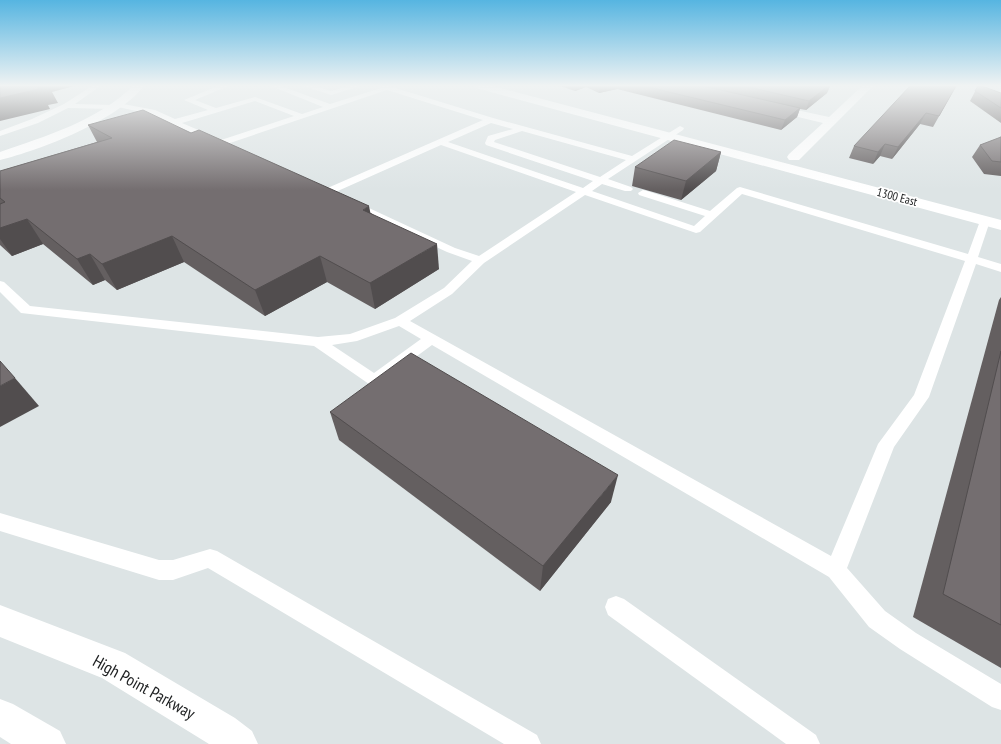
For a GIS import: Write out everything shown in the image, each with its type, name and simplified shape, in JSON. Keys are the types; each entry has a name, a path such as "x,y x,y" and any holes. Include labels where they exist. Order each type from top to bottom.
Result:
{"main road":[{"path":"0,156 64,132 87,121"},
{"path":"607,121 667,137 794,163"},
{"path":"651,121 794,163"},
{"path":"794,163 832,121"},
{"name":"1300 East","path":"794,163 947,197"},
{"name":"1300 East","path":"794,163 1001,226"},
{"name":"High Point Parkway","path":"0,621 113,665 222,731 239,744"},
{"path":"0,717 48,744"}],"lane":[{"path":"0,134 36,121"},
{"path":"171,121 233,149"},
{"path":"158,125 178,121"},
{"path":"221,143 287,121"},
{"path":"480,260 451,250 324,191 488,121"},
{"path":"493,121 634,159"},
{"path":"0,285 26,310 318,342 352,338 400,321 448,291 480,260 680,128"},
{"path":"522,129 491,138 489,143 628,189"},
{"path":"441,142 696,230 740,190 1001,268"},
{"path":"643,193 711,215"},
{"path":"836,570 887,444 921,397 985,221"},
{"path":"400,321 836,570 877,619 908,641 1001,698"},
{"path":"318,342 374,380 431,339"},
{"path":"0,522 159,570 174,570 210,558 528,744"},
{"path":"616,607 807,744"}],"building":[{"path":"104,121 165,121 191,133 199,130 369,206 363,210 437,244 370,283 320,256 255,290 172,236 102,264 90,254 77,259 27,219 0,228 0,204 5,202 0,198 0,171 112,138 88,125"},
{"path":"878,121 920,121 898,147 885,144 878,152 854,146"},
{"path":"1001,137 1001,162 992,161 980,145"},
{"path":"674,140 721,152 686,181 635,167"},
{"path":"1001,351 1001,625 943,594"},
{"path":"411,353 618,475 543,566 330,412"},
{"path":"0,361 15,378 0,386"}]}
